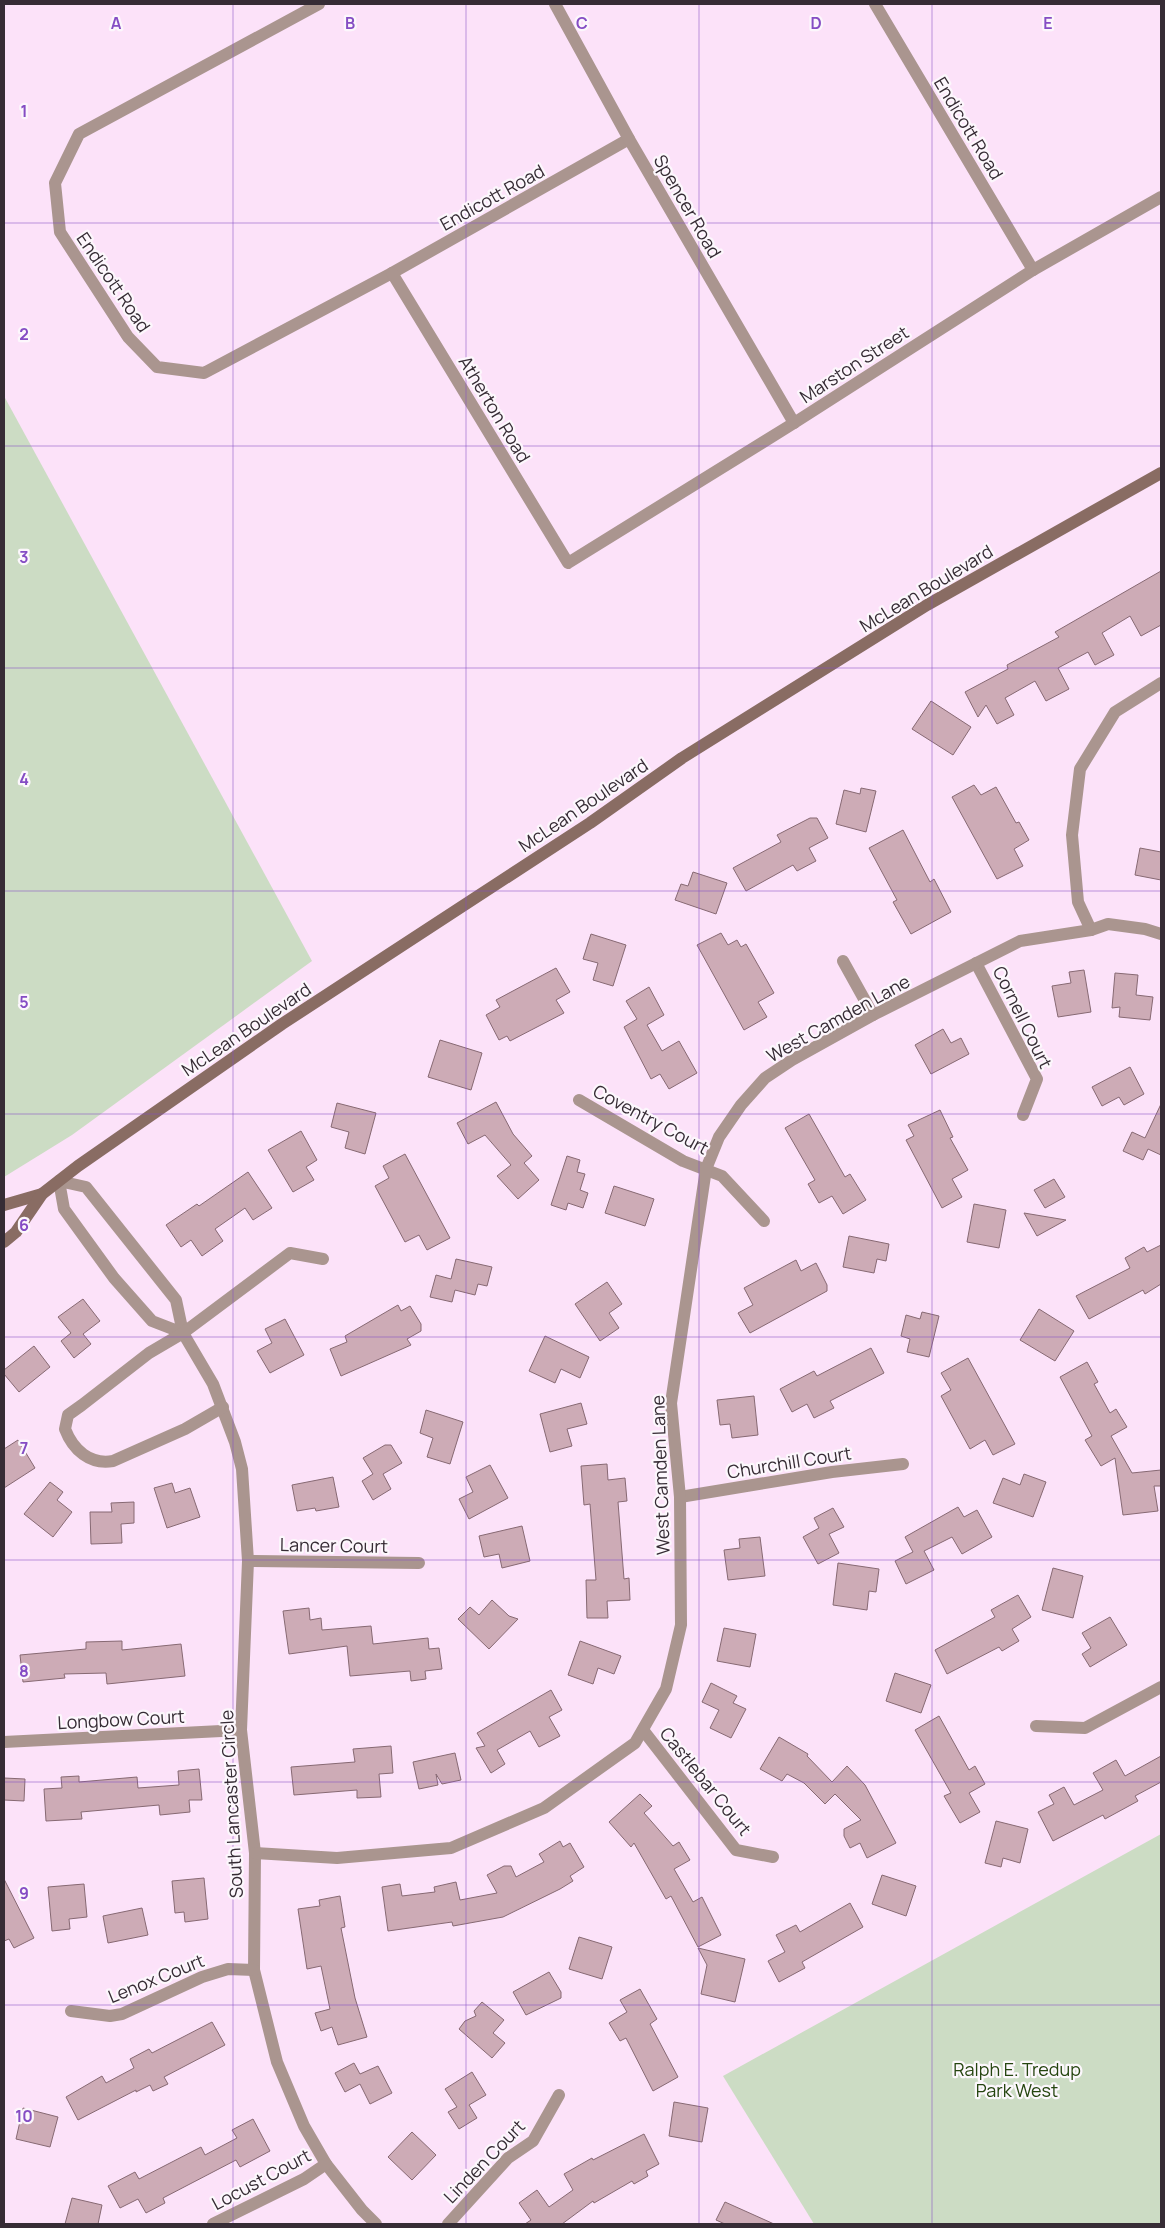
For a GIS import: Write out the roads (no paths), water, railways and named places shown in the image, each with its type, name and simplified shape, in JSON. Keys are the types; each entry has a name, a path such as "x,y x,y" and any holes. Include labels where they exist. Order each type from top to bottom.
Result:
{"main road":[{"name":"McLean Boulevard","path":"4,1242 16,1232 42,1194 59,1181 282,1024 590,823 682,758 928,605 1161,473"},
{"name":"McLean Boulevard","path":"4,1205 42,1194"}],"street":[{"name":"Endicott Road","path":"318,4 79,134 55,183 60,232 128,338 157,367 204,373 392,273 629,140"},
{"name":"Spencer Road","path":"555,4 629,140 794,423"},
{"name":"Endicott Road","path":"874,4 1033,270"},
{"name":"Marston Street","path":"568,563 794,423 1033,270 1161,196"},
{"name":"Atherton Road","path":"392,273 568,563"},
{"path":"1091,930 1078,902 1072,835 1080,769 1115,712 1161,683"},
{"name":"West Camden Lane","path":"255,1853 337,1858 451,1848 544,1808 635,1743 666,1689 681,1625 680,1496 671,1403 706,1169 719,1137 741,1105 765,1078 792,1060 873,1016 1020,941 1091,930 1108,924 1145,929 1161,934"},
{"path":"843,961 873,1016"},
{"name":"Cornell Court","path":"976,963 1037,1079 1023,1115"},
{"name":"Coventry Court","path":"578,1100 683,1161 722,1176 764,1221"},
{"path":"59,1181 64,1208 114,1278 152,1321 183,1333"},
{"name":"South Lancaster Circle","path":"59,1181 86,1187 176,1300 183,1333 199,1357 223,1407 242,1469 248,1562 241,1730 255,1853 254,1970 278,2062 304,2126 326,2164 362,2210 376,2224"},
{"path":"223,1407 185,1429 113,1461 102,1463 92,1461 82,1454 67,1435 65,1423 68,1415 149,1354 183,1333 290,1253 322,1259"},
{"name":"Churchill Court","path":"680,1496 832,1472 902,1464"},
{"name":"Lancer Court","path":"248,1562 419,1563"},
{"path":"1036,1726 1085,1728 1161,1687"},
{"name":"Longbow Court","path":"4,1742 241,1730"},
{"name":"Castlebar Court","path":"643,1730 736,1850 773,1857"},
{"name":"Lenox Court","path":"71,2011 110,2016 122,2014 202,1977 228,1969 254,1970"},
{"name":"Linden Court","path":"448,2224 508,2158 533,2141 558,2095"},
{"name":"Locust Court","path":"213,2224 304,2179 326,2164"}],"park label":[{"name":"Ralph E. Tredup Park West","path":"1017,2079"}]}
